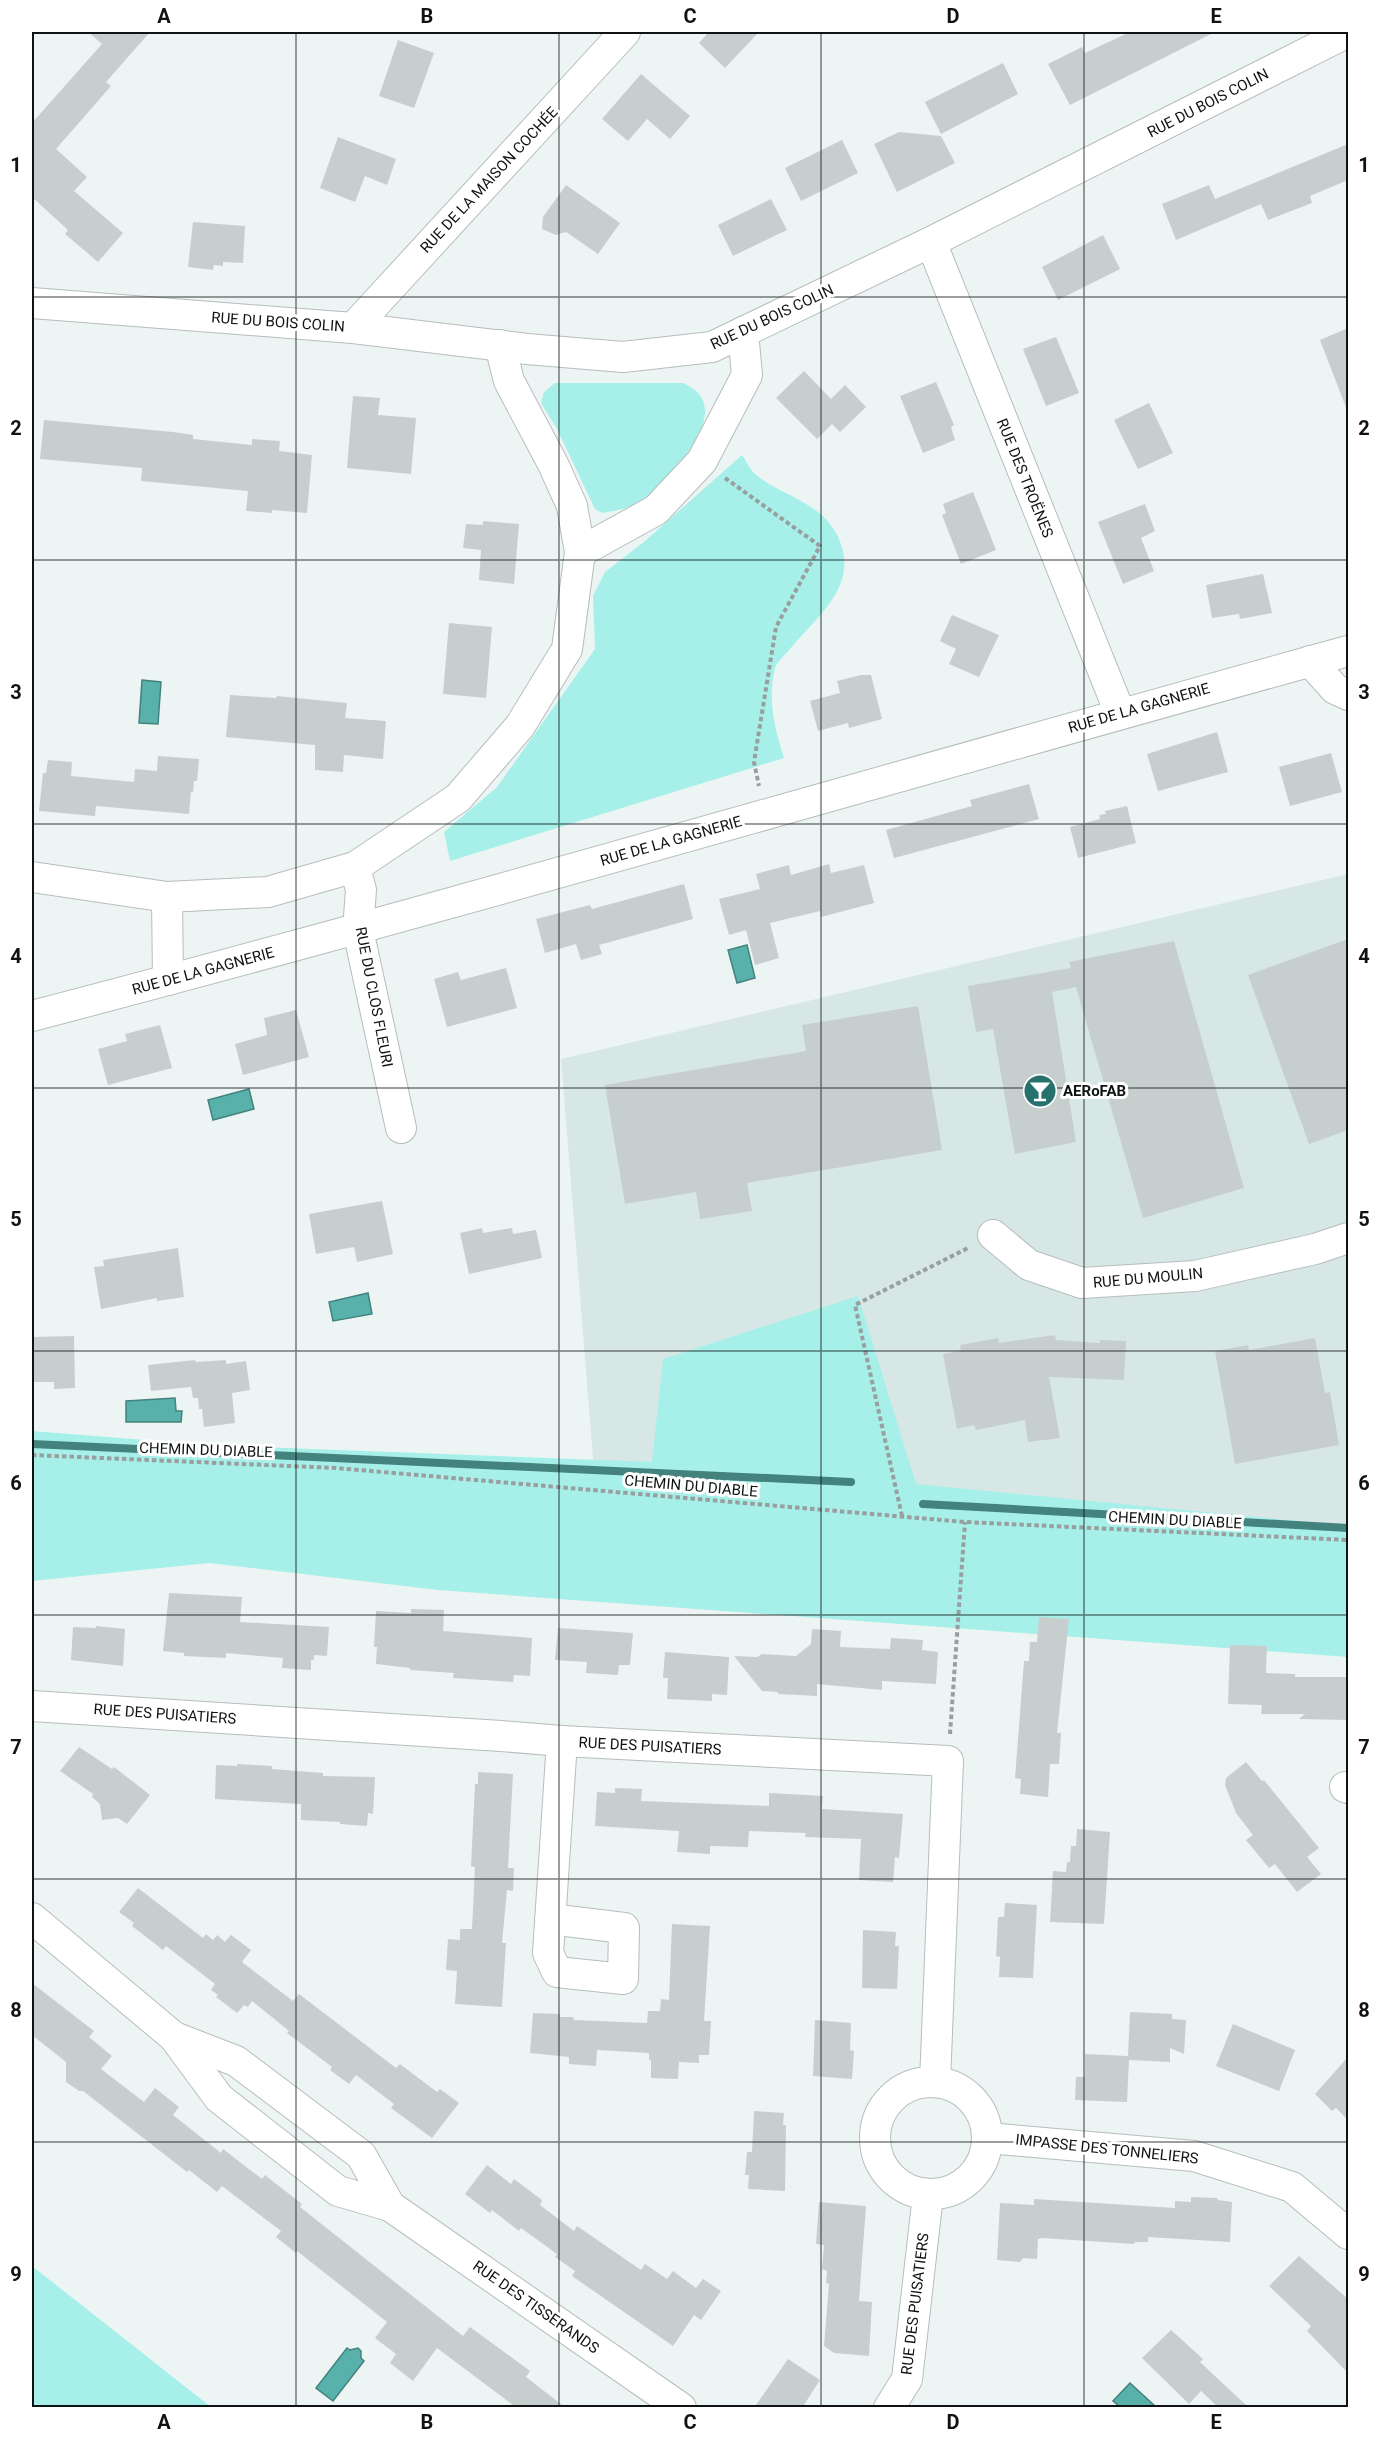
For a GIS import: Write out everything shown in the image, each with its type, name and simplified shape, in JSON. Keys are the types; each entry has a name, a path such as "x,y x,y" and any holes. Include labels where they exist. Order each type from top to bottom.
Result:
{"street":[{"name":"RUE DE LA MAISON COCHÉE","path":"353,328 625,32"},
{"name":"RUE DU BOIS COLIN","path":"32,303 353,328 623,357 712,347 931,242 1348,32"},
{"name":"RUE DES TROËNES","path":"931,242 1120,713"},
{"path":"580,552 656,510 702,462 747,375 743,332"},
{"path":"32,877 167,897 268,892 355,867 459,798 520,726 567,649 580,552 572,506 553,464 509,381 500,345"},
{"name":"RUE DE LA GAGNERIE","path":"32,1016 358,930 1120,713 1348,651"},
{"path":"1310,661 1335,689 1348,695"},
{"name":"RUE DU CLOS FLEURI","path":"355,867 361,890 358,930 401,1128"},
{"path":"167,897 168,980"},
{"name":"RUE DU MOULIN","path":"993,1236 1029,1265 1082,1283 1195,1276 1316,1249 1348,1238"},
{"name":"RUE DES PUISATIERS","path":"32,1706 501,1736 562,1742 948,1761"},
{"path":"550,1919 562,1742"},
{"path":"935,2082 948,1761"},
{"name":"RUE DES TISSERANDS","path":"32,1918 174,2037 219,2098 338,2191 390,2206 681,2408"},
{"name":"RUE DES TISSERANDS","path":"174,2037 236,2061 361,2155 390,2206"},
{"path":"935,2082 951,2086 972,2100 985,2121 988,2138 985,2156 976,2172 963,2185 946,2193 928,2195 911,2192 895,2182 883,2169 876,2153 874,2135 878,2118 887,2102 901,2090 917,2083 935,2082"},
{"name":"IMPASSE DES TONNELIERS","path":"988,2138 1194,2156 1292,2187 1348,2234"},
{"name":"RUE DES PUISATIERS","path":"889,2408 907,2379 928,2195"}],"path":[{"path":"702,462 820,546 776,627 754,762 765,814"},
{"path":"902,1516 855,1305 993,1236"},
{"name":"CHEMIN DU DIABLE","path":"32,1455 336,1468 965,1522 1348,1540"},
{"path":"948,1761 965,1522"}],"shaded area":[{"path":"555,383 683,383 696,391 703,400 705,411 703,423 692,446 658,492 631,506 602,513 595,509 557,429 541,403 544,392"},
{"path":"742,455 755,474 764,481 809,506 829,522 843,551 844,568 841,583 834,598 775,668 772,702 775,725 784,758 450,861 444,832 497,787 595,649 593,596 605,572 645,541"},
{"path":"142,680 161,682 158,724 139,723"},
{"path":"1348,874 1348,1526 595,1483 561,1059"},
{"path":"747,945 755,978 737,983 728,950"},
{"path":"249,1089 254,1109 213,1120 208,1100"},
{"path":"368,1293 372,1314 333,1321 329,1302"},
{"path":"858,1296 916,1484 1348,1526 1348,1657 438,1590 209,1563 32,1581 32,1431 208,1445 652,1462 663,1359"},
{"path":"175,1398 176,1411 182,1411 181,1422 126,1422 126,1401"},
{"path":"32,2266 211,2407 32,2407"},
{"path":"347,2348 350,2350 358,2348 364,2361 333,2401 316,2388"},
{"path":"1130,2383 1156,2407 1120,2407 1113,2401"}],"building":[{"path":"88,32 150,32 106,82 111,86 56,149 87,177 74,191 123,233 98,262 65,234 68,230 32,197 32,123 102,44"},
{"path":"709,32 759,32 725,68 699,43"},
{"path":"1130,32 1215,32 1070,105 1048,64 1082,47 1085,53"},
{"path":"398,40 434,53 414,108 379,96"},
{"path":"1003,63 1018,94 941,134 925,102"},
{"path":"641,74 690,116 670,139 647,119 628,141 602,119"},
{"path":"899,132 941,136 955,163 897,192 874,144"},
{"path":"338,137 396,159 387,185 365,176 355,202 320,188"},
{"path":"842,140 858,173 801,201 785,168"},
{"path":"1348,144 1348,180 1310,196 1312,203 1268,220 1261,204 1176,240 1162,204 1209,185 1215,199"},
{"path":"566,185 620,223 598,254 566,232 556,235 542,229 543,217"},
{"path":"771,199 787,230 733,256 718,225"},
{"path":"193,222 245,226 243,263 223,262 223,266 214,265 213,270 188,267"},
{"path":"1103,235 1120,269 1058,300 1042,267"},
{"path":"1348,328 1348,410 1347,410 1320,340"},
{"path":"1056,337 1079,393 1046,406 1023,349"},
{"path":"804,371 831,399 845,385 866,407 840,432 832,424 817,439 776,398"},
{"path":"936,382 954,425 951,427 955,440 923,453 900,396"},
{"path":"353,396 380,398 378,415 416,418 411,474 347,468"},
{"path":"1149,403 1173,453 1138,469 1114,420"},
{"path":"44,420 173,432 193,435 193,439 252,445 252,439 280,441 279,451 312,455 307,513 272,510 272,513 246,511 248,491 141,481 142,468 40,459"},
{"path":"973,492 996,550 961,564 942,515 946,513 943,504"},
{"path":"1145,504 1155,531 1141,538 1154,571 1123,584 1098,522"},
{"path":"483,521 519,524 514,584 479,580 481,550 463,548 466,524 483,525"},
{"path":"1263,574 1272,613 1240,619 1239,614 1212,618 1206,585"},
{"path":"952,615 999,635 979,677 949,664 956,649 940,641"},
{"path":"449,623 492,627 486,698 443,694"},
{"path":"871,675 882,719 849,728 848,723 818,731 810,701 840,693 837,681"},
{"path":"230,695 276,698 277,696 347,703 345,718 386,721 383,759 344,755 343,772 315,770 315,745 226,737"},
{"path":"1217,732 1228,772 1158,791 1147,754"},
{"path":"1331,753 1342,792 1290,806 1279,767"},
{"path":"158,756 199,759 197,781 194,781 193,792 191,792 189,814 96,806 95,816 39,811 43,773 46,773 48,760 72,762 71,776 134,782 135,769 157,771"},
{"path":"1029,784 1039,819 894,858 886,830 972,806 970,800"},
{"path":"1127,806 1136,843 1078,858 1070,827 1100,819 1099,815 1106,814 1105,811"},
{"path":"829,864 831,873 864,865 874,903 821,917 820,911 770,923 779,958 755,965 746,930 729,935 719,899 760,889 756,874 789,865 791,875"},
{"path":"684,884 693,919 599,945 602,954 581,960 576,944 545,953 536,919 590,905 592,909"},
{"path":"1348,939 1348,1130 1309,1144 1248,975"},
{"path":"1174,941 1244,1188 1143,1218 1076,987 1052,992 1076,1142 1015,1154 993,1029 976,1032 968,986 1071,968 1069,962"},
{"path":"506,968 517,1008 447,1027 434,979 458,972 461,980"},
{"path":"918,1006 942,1150 747,1183 752,1211 700,1219 696,1192 625,1204 605,1085 806,1051 802,1025"},
{"path":"296,1010 309,1057 243,1075 235,1044 267,1035 264,1018"},
{"path":"160,1025 172,1068 108,1085 98,1049 127,1041 125,1034"},
{"path":"382,1201 393,1254 357,1262 354,1247 316,1254 309,1214"},
{"path":"482,1228 483,1233 512,1228 513,1234 536,1230 542,1258 469,1274 460,1233"},
{"path":"178,1248 184,1297 157,1301 157,1298 101,1309 94,1267 104,1266 103,1260"},
{"path":"1055,1335 1056,1340 1100,1343 1100,1340 1126,1341 1124,1380 1049,1377 1060,1438 1028,1442 1025,1420 976,1430 974,1425 957,1429 943,1354 961,1351 960,1345 998,1338 999,1343"},
{"path":"74,1336 75,1388 54,1389 54,1382 32,1382 32,1337"},
{"path":"1315,1338 1325,1393 1330,1392 1339,1445 1235,1464 1215,1351 1248,1345 1249,1350"},
{"path":"195,1360 196,1362 226,1360 226,1364 246,1361 250,1390 232,1393 235,1423 204,1427 202,1409 199,1409 198,1398 193,1398 191,1387 151,1391 148,1365"},
{"path":"169,1593 242,1597 240,1622 329,1627 327,1656 314,1655 314,1660 311,1660 311,1670 282,1668 283,1658 226,1653 226,1658 184,1656 184,1653 163,1651"},
{"path":"411,1609 444,1610 443,1631 532,1638 530,1676 514,1675 513,1682 453,1678 454,1673 410,1670 410,1668 376,1664 377,1647 374,1647 376,1611 411,1613"},
{"path":"1039,1617 1069,1619 1057,1733 1061,1733 1059,1764 1050,1764 1048,1797 1020,1794 1021,1779 1015,1778 1024,1661 1029,1661 1030,1642 1037,1642"},
{"path":"96,1626 125,1629 123,1666 71,1660 73,1627 96,1628"},
{"path":"558,1628 633,1633 630,1665 619,1665 618,1675 586,1673 587,1662 555,1660"},
{"path":"812,1629 841,1631 840,1647 890,1649 891,1638 923,1640 922,1650 938,1652 936,1684 882,1681 882,1690 817,1684 817,1696 778,1694 778,1692 762,1691 734,1656 757,1657 762,1654 796,1656 811,1644"},
{"path":"1230,1645 1267,1646 1266,1673 1295,1674 1295,1677 1348,1677 1348,1720 1299,1719 1305,1714 1261,1714 1262,1705 1228,1704"},
{"path":"665,1652 729,1657 727,1695 712,1694 712,1701 667,1699 668,1678 663,1678"},
{"path":"79,1747 112,1769 114,1767 150,1795 127,1824 118,1818 102,1820 100,1804 92,1797 93,1794 60,1771"},
{"path":"1246,1762 1262,1781 1264,1780 1319,1848 1307,1857 1321,1874 1297,1892 1275,1864 1269,1868 1246,1840 1253,1835 1236,1813 1225,1785 1226,1778"},
{"path":"237,1764 323,1773 323,1776 375,1777 373,1814 368,1813 367,1826 340,1824 340,1822 301,1820 301,1804 215,1799 216,1765 237,1766"},
{"path":"478,1772 513,1774 508,1868 514,1868 513,1891 507,1890 502,1943 506,1943 502,2007 455,2004 457,1971 446,1970 448,1939 460,1940 460,1929 472,1929 475,1867 471,1866 475,1784 478,1784"},
{"path":"615,1788 642,1789 641,1801 769,1806 769,1793 823,1796 822,1809 903,1814 899,1858 895,1857 893,1882 859,1880 861,1839 805,1837 806,1833 749,1831 748,1847 710,1846 710,1854 677,1852 679,1831 595,1826 597,1792 615,1793"},
{"path":"1077,1829 1110,1832 1104,1924 1050,1922 1053,1871 1066,1872 1067,1862 1070,1862 1071,1846 1076,1846"},
{"path":"138,1888 203,1938 206,1934 213,1940 217,1935 225,1942 231,1935 251,1950 242,1962 293,2001 299,1994 396,2068 400,2064 437,2092 440,2089 459,2103 432,2138 391,2108 394,2104 356,2075 349,2084 330,2070 332,2067 287,2033 289,2031 252,2001 248,2007 244,2005 237,2013 216,1997 218,1995 211,1990 215,1984 166,1946 163,1950 132,1926 134,1923 119,1912"},
{"path":"1005,1903 1037,1905 1033,1978 999,1977 1000,1957 996,1956 998,1917 1004,1917"},
{"path":"672,1924 710,1926 704,2021 711,2021 709,2055 699,2055 699,2063 679,2062 678,2079 651,2078 649,2053 597,2050 596,2066 569,2064 569,2057 530,2053 533,2013 560,2014 560,2017 573,2017 574,2020 647,2023 648,2011 660,2011 661,1999 669,2000"},
{"path":"863,1930 896,1932 895,1946 899,1946 897,1989 862,1988"},
{"path":"32,1983 94,2031 89,2037 112,2056 101,2069 144,2102 155,2088 179,2107 173,2115 221,2153 223,2149 262,2179 265,2175 302,2204 300,2207 463,2336 470,2327 530,2371 526,2377 566,2408 517,2408 437,2348 413,2381 390,2363 396,2354 375,2338 387,2322 276,2237 281,2231 222,2186 217,2192 189,2170 187,2172 83,2091 79,2091 66,2082 66,2062 32,2035"},
{"path":"1130,2012 1172,2014 1172,2019 1186,2020 1184,2054 1170,2048 1170,2062 1129,2060 1127,2102 1075,2100 1076,2077 1085,2077 1085,2054 1128,2056"},
{"path":"815,2020 851,2023 850,2050 854,2051 852,2079 813,2076"},
{"path":"1233,2024 1295,2050 1279,2091 1216,2066"},
{"path":"1348,2057 1348,2120 1336,2108 1332,2111 1315,2094"},
{"path":"754,2111 784,2113 783,2125 786,2125 785,2191 748,2189 749,2175 745,2175 747,2152 752,2152"},
{"path":"487,2165 511,2184 514,2179 542,2200 540,2205 574,2231 577,2226 641,2270 645,2264 667,2279 673,2271 696,2288 703,2279 721,2291 701,2320 694,2315 673,2346 572,2276 575,2271 555,2257 557,2254 521,2228 519,2231 492,2210 490,2213 465,2194"},
{"path":"1191,2197 1217,2198 1232,2202 1230,2242 1148,2237 1148,2242 1135,2242 1134,2244 1042,2238 1038,2239 1037,2259 1023,2258 1020,2262 997,2260 1000,2203 1034,2205 1034,2199 1175,2208 1175,2201 1191,2202"},
{"path":"819,2202 866,2206 859,2301 872,2302 869,2356 834,2353 824,2346 829,2284 826,2283 827,2271 822,2269 824,2245 816,2244"},
{"path":"1299,2256 1348,2299 1348,2373 1307,2331 1311,2326 1269,2286"},
{"path":"1171,2330 1203,2359 1200,2362 1249,2408 1219,2408 1201,2391 1189,2404 1142,2358"},
{"path":"788,2359 820,2380 802,2408 754,2408"}],"waterway":[{"path":"32,1444 851,1482"},
{"path":"923,1504 1348,1528"}],"place":[{"name":"AERoFAB","path":"1040,1091"}]}
